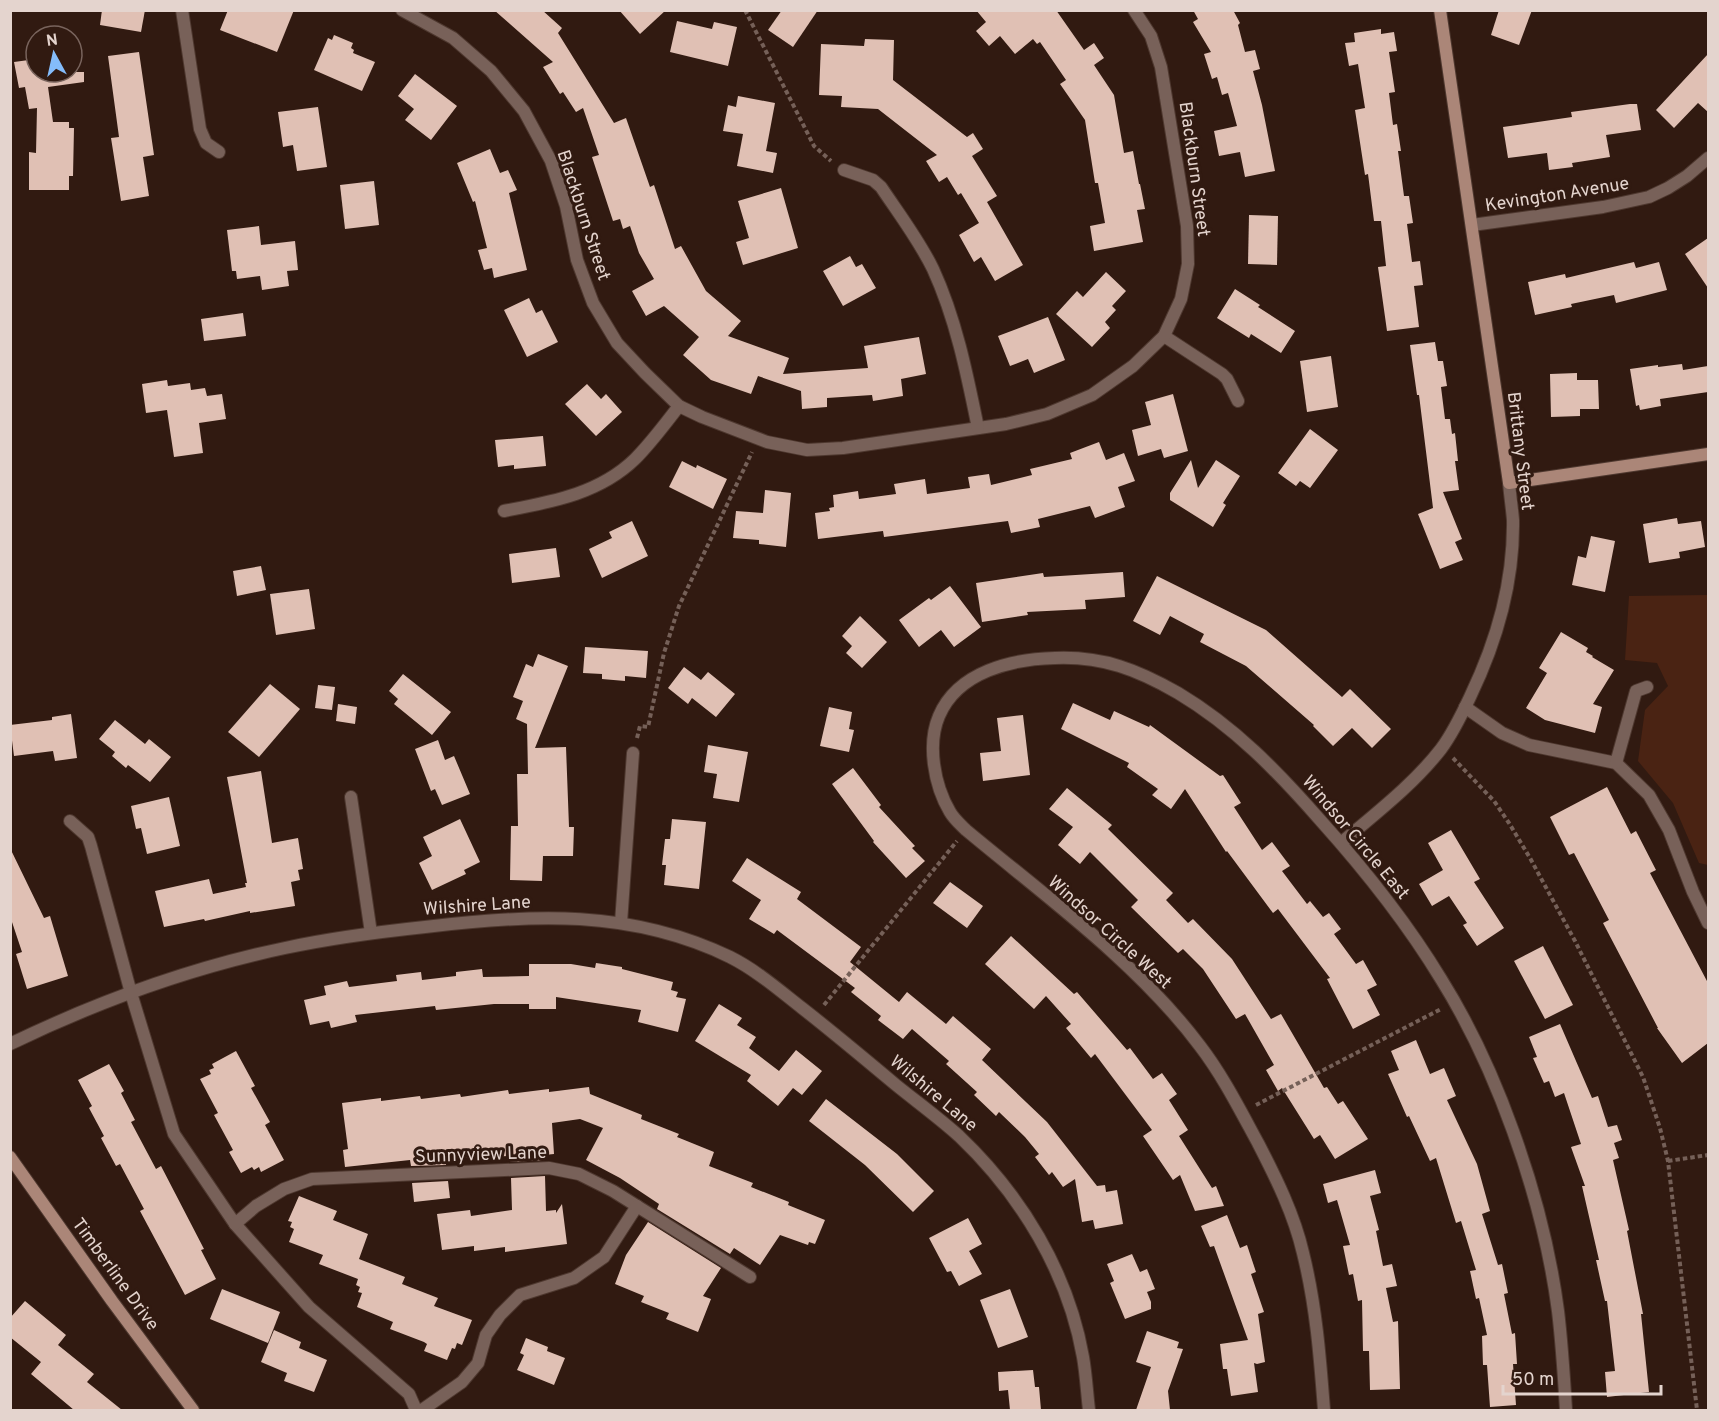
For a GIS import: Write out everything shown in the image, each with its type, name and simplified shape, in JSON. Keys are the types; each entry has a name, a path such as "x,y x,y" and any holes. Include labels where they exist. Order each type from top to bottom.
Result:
{"street":[{"path":"182,10 200,129 206,144 219,152"},
{"name":"Blackburn Street","path":"402,10 453,38 491,71 524,111 551,161 566,206 577,260 594,303 617,343 679,406 722,426 758,439 807,450 843,448 1006,424 1047,414 1092,395 1134,366 1164,336 1181,299 1188,264 1187,226 1161,67 1151,36 1134,10"},
{"name":"Brittany Street","path":"1341,843 1405,788 1443,747 1484,669 1499,626 1510,571 1513,519 1509,483 1440,10"},
{"name":"Kevington Avenue","path":"1472,225 1603,207 1649,197 1687,176 1708,158"},
{"path":"844,170 873,180 881,187 932,268 950,310 964,361 978,428"},
{"path":"1164,336 1222,374 1238,401"},
{"path":"504,511 552,502 600,485 633,461 647,447 679,406"},
{"path":"1509,483 1708,454"},
{"name":"Windsor Circle East","path":"966,830 948,809 937,778 933,746 935,729 940,714 960,688 982,674 1022,660 1064,657 1100,660 1136,671 1211,714 1276,771 1341,843 1405,925 1442,980 1484,1058 1526,1167 1546,1244 1558,1310 1566,1410"},
{"path":"1616,763 1636,691 1647,687"},
{"path":"1465,707 1502,733 1529,745 1616,763 1649,795 1669,830 1693,892 1708,923"},
{"path":"621,923 633,753"},
{"path":"351,797 371,933"},
{"path":"70,821 88,837 91,846 131,993 174,1134 235,1224 309,1306 409,1394 416,1410"},
{"name":"Windsor Circle West","path":"966,830 1093,936 1155,994 1199,1044 1222,1077 1275,1176 1292,1216 1303,1251 1319,1341 1324,1410"},
{"name":"Wilshire Lane","path":"10,1044 131,993 247,957 285,948 371,933 490,919 585,919 654,928 732,958 769,981 958,1135 1003,1184 1025,1213 1045,1247 1064,1289 1083,1358 1089,1410"},
{"name":"Timberline Drive","path":"10,1157 193,1410"},
{"name":"Sunnyview Lane","path":"235,1224 255,1206 284,1189 312,1179 549,1168 579,1174 613,1191 750,1277"},
{"path":"422,1410 462,1382 478,1363 486,1335 500,1315 520,1295 574,1278 604,1257 637,1206"}],"path":[{"path":"745,10 814,146 844,170"},
{"path":"633,753 640,726 648,727 664,653 679,606 758,439"},
{"path":"1443,747 1494,801 1509,823 1597,982 1638,1068 1660,1128 1668,1161 1697,1410"},
{"path":"814,1018 966,830"},
{"path":"1242,1112 1455,1002"},
{"path":"1668,1161 1708,1155"}],"shaded area":[{"path":"1708,595 1708,865 1699,863 1673,803 1638,761 1645,710 1668,686 1657,663 1625,660 1629,596"}],"building":[{"path":"102,10 145,10 141,32 100,25"},
{"path":"228,10 294,10 277,52 220,30"},
{"path":"494,10 542,10 562,28 558,33 614,123 626,118 650,187 654,185 675,249 681,246 706,291 741,321 728,336 789,358 783,374 868,368 864,346 919,337 926,374 901,379 903,396 873,401 872,395 827,398 827,407 802,409 801,391 758,376 751,394 711,380 683,355 699,337 664,306 646,316 632,291 654,279 639,253 630,226 623,229 620,219 613,221 592,157 599,155 583,108 576,112 563,92 560,94 543,67 553,62"},
{"path":"619,10 666,10 640,34"},
{"path":"782,10 818,10 793,47 768,30"},
{"path":"976,10 1056,10 1084,50 1094,43 1104,58 1094,65 1114,95 1124,153 1133,151 1145,209 1137,210 1143,242 1094,251 1090,226 1105,223 1098,183 1095,183 1085,120 1060,84 1066,80 1040,42 1037,44 1033,39 1015,54 1000,36 989,46 976,31 986,22"},
{"path":"1193,10 1233,10 1240,23 1238,25 1245,52 1255,50 1260,69 1253,71 1275,171 1245,177 1240,152 1219,156 1214,131 1237,126 1228,93 1222,95 1217,77 1212,79 1204,54 1211,52 1193,22 1198,19"},
{"path":"1499,10 1532,10 1519,45 1491,35"},
{"path":"677,21 712,29 714,22 737,27 728,66 670,52"},
{"path":"1381,29 1381,34 1394,32 1397,51 1389,52 1395,92 1389,93 1393,125 1397,124 1401,151 1398,151 1404,196 1409,196 1413,223 1407,224 1412,262 1420,261 1423,285 1414,286 1419,327 1387,331 1378,267 1386,266 1381,221 1374,221 1368,174 1365,175 1355,110 1365,108 1358,64 1349,66 1345,43 1355,42 1354,33"},
{"path":"334,35 353,43 351,48 354,50 353,53 375,62 362,91 314,70 328,38 332,40"},
{"path":"865,39 894,40 893,80 967,137 973,133 983,149 972,156 997,196 987,202 1023,265 995,281 981,257 974,262 959,235 979,223 961,193 958,195 947,177 939,182 926,161 937,155 878,109 841,107 842,96 819,95 821,44 864,46"},
{"path":"139,52 154,155 143,157 149,196 121,201 111,138 119,137 108,56"},
{"path":"1708,54 1708,112 1698,103 1674,128 1656,110"},
{"path":"24,61 24,84 70,84 48,87 53,122 69,122 69,128 74,128 73,176 69,176 69,190 29,190 29,152 36,153 37,108 29,109 25,87 19,88 14,62"},
{"path":"415,74 457,106 431,140 405,120 414,109 398,96"},
{"path":"738,96 775,103 766,151 777,153 773,173 737,166 743,134 723,131 728,105 736,107"},
{"path":"1637,104 1641,130 1606,135 1610,157 1572,163 1573,167 1549,170 1547,153 1508,158 1503,127 1572,117 1571,112"},
{"path":"318,107 327,167 297,171 293,145 283,147 278,112"},
{"path":"490,149 500,173 508,170 517,190 509,193 527,270 494,278 492,268 484,270 478,250 487,248 475,201 473,202 457,163"},
{"path":"374,181 379,225 345,229 340,185"},
{"path":"781,188 798,248 743,265 736,242 749,238 738,201"},
{"path":"1249,215 1278,216 1277,265 1248,264"},
{"path":"259,226 261,245 295,241 298,270 287,271 289,286 262,290 260,276 237,279 236,271 232,271 227,230"},
{"path":"1708,238 1708,288 1685,254"},
{"path":"850,256 856,267 862,264 876,288 843,306 823,271"},
{"path":"1634,262 1636,268 1659,262 1667,290 1616,303 1614,295 1571,304 1572,307 1535,315 1528,282 1565,274 1566,278"},
{"path":"1106,272 1126,291 1112,306 1116,310 1105,322 1110,328 1092,347 1056,314 1077,291 1083,297"},
{"path":"1235,289 1295,331 1281,353 1251,334 1249,338 1217,318"},
{"path":"529,298 536,313 542,310 558,342 527,357 504,310"},
{"path":"243,313 246,336 204,341 201,319"},
{"path":"1048,317 1065,360 1034,373 1028,359 1010,366 998,336"},
{"path":"1435,342 1438,361 1443,361 1447,386 1441,387 1445,419 1450,419 1452,434 1455,433 1458,461 1455,461 1459,490 1443,492 1462,539 1455,542 1463,560 1440,569 1418,514 1433,508 1419,395 1417,395 1410,345"},
{"path":"1331,356 1338,407 1307,412 1300,361"},
{"path":"1682,364 1683,370 1708,366 1708,392 1660,399 1661,406 1640,410 1639,405 1636,406 1630,369"},
{"path":"1577,373 1577,380 1598,380 1599,409 1580,409 1580,416 1551,417 1550,374"},
{"path":"167,380 168,386 190,383 191,390 205,388 207,396 222,394 226,419 199,423 203,453 174,457 167,410 146,413 142,384"},
{"path":"587,384 601,399 606,394 622,412 596,436 565,404"},
{"path":"1173,394 1188,451 1164,458 1161,449 1138,456 1132,430 1151,425 1145,402"},
{"path":"1310,429 1338,450 1310,488 1300,481 1296,486 1278,473"},
{"path":"543,436 546,466 514,469 514,465 498,467 495,440"},
{"path":"1099,442 1106,460 1124,453 1135,481 1118,487 1125,507 1095,518 1090,506 1038,519 1040,527 1011,533 1008,521 884,537 883,531 818,539 815,513 830,511 829,508 834,507 833,495 858,491 859,499 896,494 894,484 925,479 927,494 970,488 968,477 989,474 991,485 1032,475 1030,469 1072,459 1070,453"},
{"path":"1191,460 1198,488 1216,460 1240,476 1223,503 1226,505 1213,527 1170,500 1170,493"},
{"path":"682,461 696,468 697,465 727,479 713,509 669,487"},
{"path":"765,490 791,493 786,547 759,544 759,540 733,538 736,511 763,513"},
{"path":"1677,518 1678,524 1701,521 1705,547 1679,552 1680,558 1649,563 1643,524"},
{"path":"632,521 648,556 602,578 589,549 612,538 609,532"},
{"path":"1591,536 1615,541 1605,592 1572,585 1578,556 1586,558"},
{"path":"556,548 560,577 512,583 509,554"},
{"path":"261,566 266,590 237,596 233,571"},
{"path":"1123,572 1125,597 1085,600 1086,609 1027,612 1028,615 982,622 976,583 1043,573 1044,577"},
{"path":"1157,576 1266,630 1342,697 1350,689 1391,729 1372,748 1352,728 1333,746 1314,725 1246,666 1200,642 1204,634 1170,616 1160,635 1133,621"},
{"path":"950,586 981,627 954,647 941,630 919,647 899,620"},
{"path":"309,589 315,629 276,635 270,594"},
{"path":"860,616 887,642 862,668 846,653 852,646 842,636"},
{"path":"1561,632 1588,648 1586,652 1614,670 1593,704 1602,707 1595,733 1545,720 1526,708 1547,673 1539,668"},
{"path":"585,647 648,651 646,678 625,676 625,681 602,679 602,674 583,673"},
{"path":"538,654 568,666 535,748 566,747 569,827 574,827 573,856 543,856 542,881 510,880 511,826 518,826 517,774 528,774 527,724 516,719 523,701 513,697 526,664 533,667"},
{"path":"684,667 701,680 708,672 735,694 716,717 692,698 688,704 668,688"},
{"path":"403,674 451,712 432,735 394,704 398,699 389,691"},
{"path":"270,684 300,709 259,757 228,732"},
{"path":"318,685 335,687 332,710 315,708"},
{"path":"1073,703 1110,720 1114,711 1149,727 1150,725 1220,776 1223,775 1241,803 1234,807 1262,850 1272,842 1290,866 1282,871 1307,904 1310,901 1323,917 1329,913 1341,929 1334,934 1356,964 1363,960 1377,985 1367,990 1380,1015 1353,1029 1327,979 1330,978 1278,909 1273,913 1226,852 1185,789 1171,809 1152,795 1158,789 1127,767 1129,763 1061,729"},
{"path":"338,704 357,707 355,724 336,721"},
{"path":"829,707 852,712 849,729 854,730 849,752 820,746"},
{"path":"71,714 77,758 55,761 53,751 14,756 10,725 52,720 52,717"},
{"path":"1023,715 1030,775 983,781 980,753 1001,751 997,718"},
{"path":"115,720 145,744 149,739 171,757 150,782 128,765 126,768 112,756 115,752 99,739"},
{"path":"438,740 445,760 454,756 470,794 442,805 435,789 431,791 415,749"},
{"path":"708,745 748,752 739,802 713,798 717,774 704,772"},
{"path":"853,768 881,805 879,807 915,846 912,848 925,861 906,878 873,842 832,784"},
{"path":"261,771 272,843 298,838 303,869 298,870 300,880 291,882 295,906 250,913 250,911 164,927 155,891 209,879 213,894 246,887 227,777"},
{"path":"1607,787 1631,834 1636,831 1656,870 1650,873 1708,983 1708,1043 1682,1063 1657,1028 1603,923 1609,920 1574,853 1569,855 1550,817"},
{"path":"1067,788 1112,825 1108,829 1173,893 1166,900 1188,923 1193,919 1232,959 1271,1019 1281,1014 1324,1088 1327,1087 1338,1104 1343,1101 1368,1139 1335,1159 1320,1135 1314,1139 1282,1088 1278,1091 1266,1070 1274,1065 1245,1014 1236,1019 1203,969 1183,949 1178,953 1131,907 1138,900 1090,852 1080,864 1058,845 1073,827 1049,809"},
{"path":"169,797 180,846 147,854 141,828 136,829 131,806"},
{"path":"460,819 480,862 464,870 466,874 432,890 419,863 432,856 423,837"},
{"path":"672,819 706,822 699,889 664,885 666,865 662,865 665,839 670,839"},
{"path":"1451,830 1480,879 1474,882 1504,928 1477,946 1463,925 1467,923 1449,896 1432,906 1419,884 1443,870 1428,843"},
{"path":"10,848 44,918 50,916 68,976 27,989 16,954 22,952 10,916"},
{"path":"747,858 801,892 797,899 861,947 850,962 899,1002 907,992 946,1024 953,1016 991,1049 982,1060 1047,1122 1097,1186 1105,1185 1106,1192 1117,1190 1123,1224 1095,1229 1093,1220 1082,1222 1075,1179 1063,1187 1052,1172 1049,1175 1035,1157 1039,1154 1025,1137 999,1112 996,1116 974,1095 977,1092 946,1064 949,1061 912,1029 903,1039 878,1020 881,1016 851,992 855,988 777,930 774,934 749,919 761,900 732,881"},
{"path":"950,882 983,906 967,928 933,903"},
{"path":"1011,936 1074,994 1077,992 1127,1050 1130,1048 1153,1079 1162,1073 1177,1094 1169,1100 1188,1130 1179,1136 1212,1188 1216,1186 1224,1206 1195,1211 1180,1175 1173,1180 1143,1136 1152,1130 1095,1054 1091,1058 1066,1028 1071,1024 1046,996 1034,1009 985,964"},
{"path":"1543,946 1573,1005 1545,1019 1514,961"},
{"path":"596,963 622,967 622,969 673,982 671,990 678,992 676,997 686,999 678,1032 638,1022 641,1010 556,997 556,1009 529,1009 529,1004 494,1004 436,1010 435,1006 355,1015 357,1022 331,1028 329,1021 310,1025 304,1000 326,995 324,986 347,981 349,987 397,981 396,975 421,972 422,980 456,976 456,972 482,969 483,977 529,976 529,964 571,964 595,968"},
{"path":"719,1004 742,1018 737,1025 756,1037 749,1048 779,1071 796,1050 822,1071 802,1095 793,1088 778,1106 747,1081 751,1075 695,1041"},
{"path":"1560,1024 1592,1098 1598,1096 1608,1127 1617,1125 1622,1140 1614,1143 1619,1158 1613,1160 1629,1230 1627,1231 1643,1314 1641,1314 1649,1392 1607,1397 1605,1372 1615,1371 1607,1301 1605,1301 1596,1260 1599,1260 1582,1186 1585,1186 1571,1147 1581,1144 1564,1093 1555,1097 1549,1081 1544,1083 1533,1058 1537,1057 1529,1037"},
{"path":"1416,1040 1430,1074 1444,1068 1456,1096 1447,1100 1477,1164 1490,1211 1482,1214 1498,1265 1502,1264 1508,1293 1504,1294 1512,1334 1515,1333 1517,1364 1513,1364 1516,1405 1490,1407 1487,1365 1483,1365 1482,1336 1487,1335 1470,1271 1476,1270 1461,1221 1456,1223 1436,1158 1430,1161 1388,1074 1399,1070 1391,1051"},
{"path":"236,1051 255,1086 251,1088 270,1122 265,1125 284,1160 261,1172 259,1167 254,1170 252,1167 241,1173 229,1152 233,1150 214,1115 218,1113 200,1079 211,1074 209,1070 214,1068 212,1064"},
{"path":"109,1064 124,1091 121,1093 135,1120 131,1122 156,1169 161,1166 204,1249 201,1250 216,1279 185,1295 140,1211 144,1209 120,1164 116,1166 101,1138 104,1136 89,1108 92,1106 78,1080"},
{"path":"589,1087 590,1094 642,1115 641,1119 679,1134 677,1137 714,1152 709,1166 753,1183 751,1187 825,1220 815,1244 809,1242 808,1245 780,1235 760,1265 734,1248 730,1254 657,1209 659,1204 620,1178 586,1160 603,1128 580,1119 552,1123 554,1154 544,1155 545,1160 510,1162 510,1156 445,1158 446,1165 411,1166 410,1160 345,1167 343,1150 348,1149 342,1103 381,1098 381,1101 420,1096 421,1099 460,1094 461,1097 508,1090 509,1094"},
{"path":"826,1099 897,1154 934,1191 913,1212 865,1165 809,1121"},
{"path":"1375,1170 1381,1193 1370,1196 1379,1230 1376,1231 1383,1266 1392,1264 1397,1286 1386,1288 1393,1322 1398,1321 1400,1389 1370,1390 1369,1351 1363,1351 1362,1300 1358,1301 1353,1274 1349,1275 1343,1246 1350,1245 1337,1200 1328,1203 1323,1184"},
{"path":"545,1176 546,1211 556,1210 556,1213 562,1204 567,1244 505,1252 505,1247 474,1251 474,1246 442,1250 437,1214 470,1210 471,1216 512,1210 511,1178"},
{"path":"448,1181 450,1198 414,1202 412,1183"},
{"path":"299,1196 337,1211 333,1220 368,1234 359,1259 405,1277 402,1284 438,1298 434,1306 472,1320 462,1345 457,1343 455,1349 452,1348 447,1360 424,1351 427,1344 424,1342 390,1329 393,1322 357,1307 362,1293 358,1292 360,1287 356,1285 358,1279 319,1264 323,1255 289,1242 294,1229 290,1227 292,1222 288,1221"},
{"path":"1227,1215 1240,1248 1247,1245 1256,1272 1251,1274 1264,1312 1258,1314 1265,1362 1254,1363 1258,1392 1231,1396 1227,1369 1223,1369 1220,1344 1248,1340 1214,1246 1210,1247 1201,1226"},
{"path":"968,1218 982,1244 969,1251 982,1274 959,1286 951,1271 947,1272 929,1238"},
{"path":"648,1222 721,1268 703,1296 711,1299 698,1332 666,1319 669,1313 641,1302 644,1296 615,1284 626,1255"},
{"path":"1132,1254 1140,1272 1147,1269 1155,1289 1147,1292 1151,1309 1125,1319 1110,1283 1114,1281 1107,1264"},
{"path":"222,1289 280,1312 268,1343 210,1319"},
{"path":"1010,1289 1028,1337 998,1348 980,1300"},
{"path":"25,1301 66,1335 58,1345 94,1374 87,1382 122,1410 74,1410 31,1374 41,1362 10,1337 10,1318"},
{"path":"274,1330 301,1342 299,1348 327,1360 314,1392 284,1381 287,1373 261,1362"},
{"path":"1147,1331 1179,1342 1177,1348 1183,1349 1168,1391 1170,1410 1136,1410 1151,1367 1136,1362"},
{"path":"526,1338 548,1347 547,1351 565,1358 554,1385 517,1370 524,1355 520,1353"},
{"path":"1033,1370 1035,1387 1039,1387 1041,1410 1010,1410 1008,1390 999,1391 998,1372"}]}
